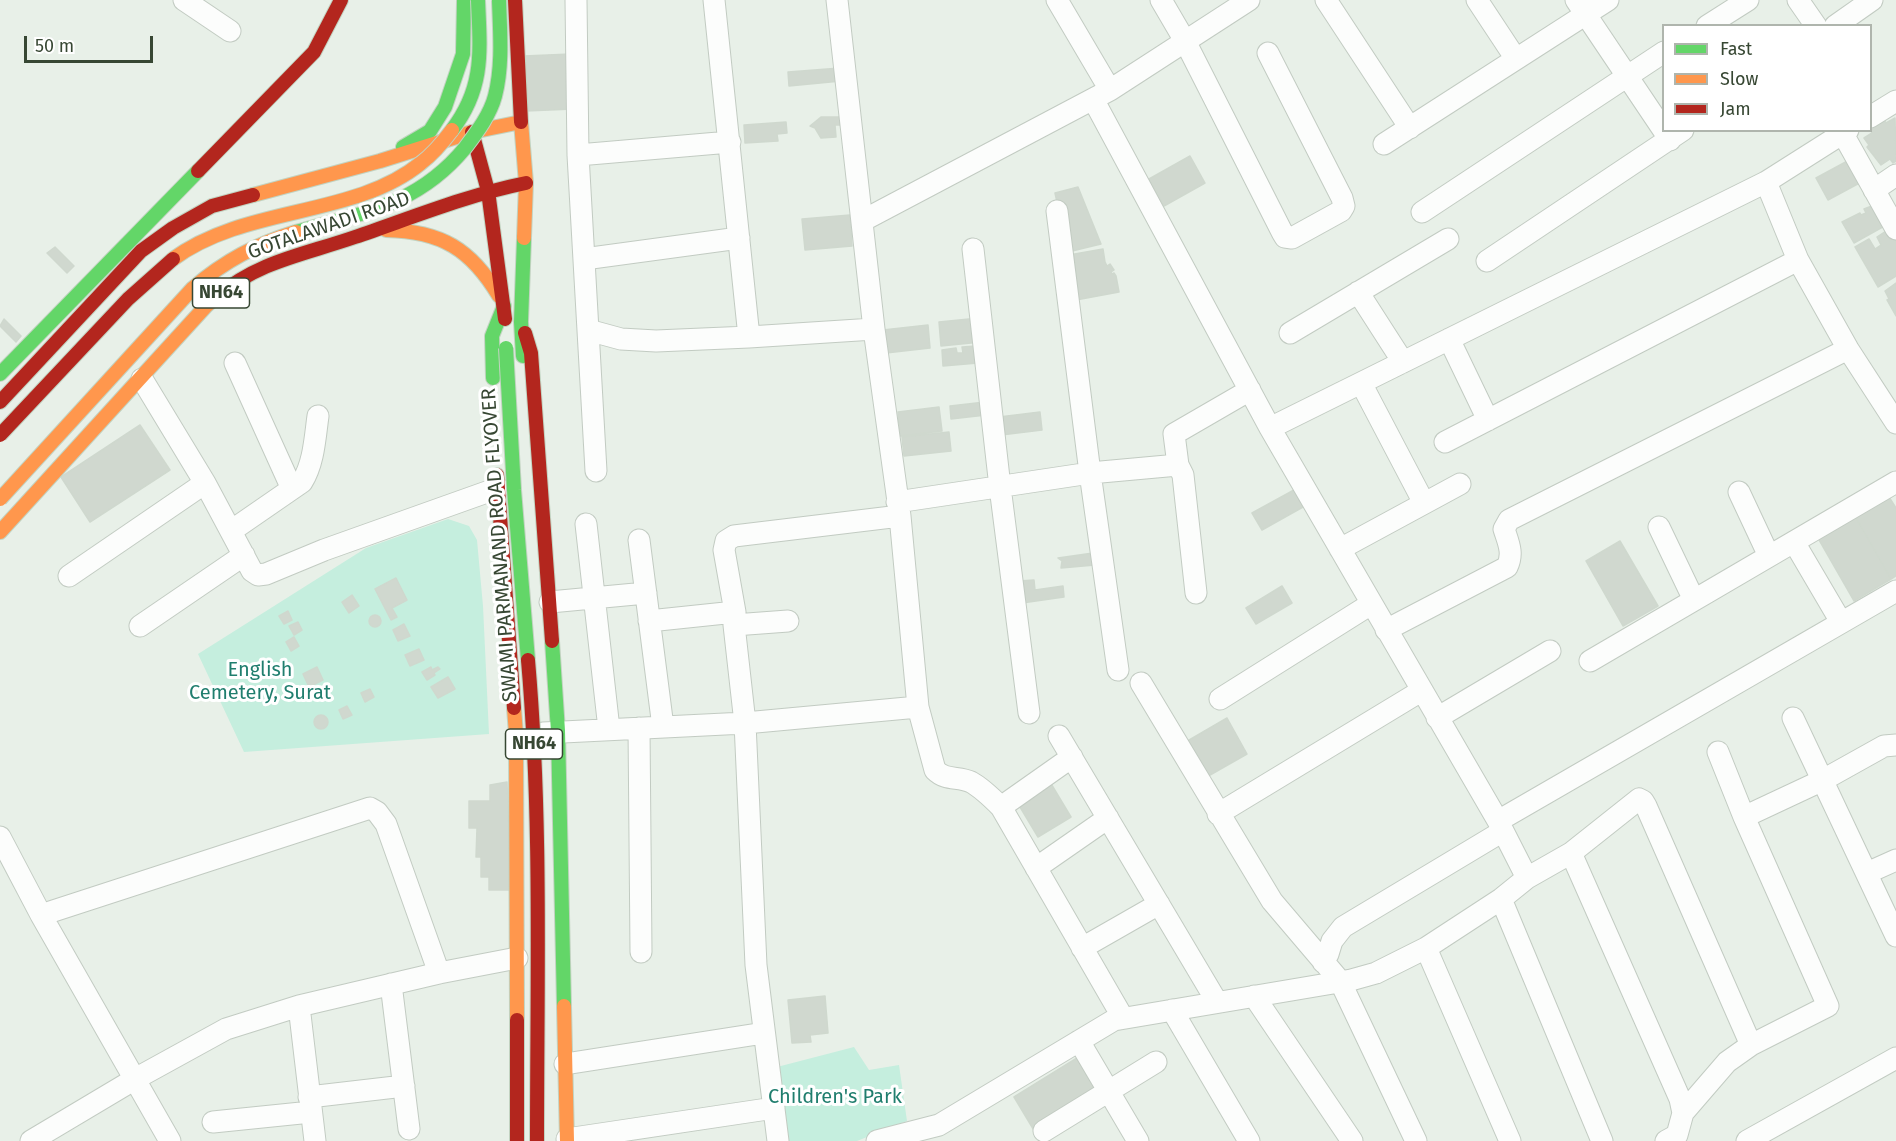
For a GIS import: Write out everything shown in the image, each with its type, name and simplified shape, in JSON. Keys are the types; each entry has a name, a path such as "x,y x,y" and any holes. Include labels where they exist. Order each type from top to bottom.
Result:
{"main road":[{"path":"0,374 314,52 341,0"},
{"path":"464,0 472,132"},
{"path":"381,161 430,131 445,107 455,84 463,54 464,0"},
{"path":"0,435 138,288 194,245 224,230 391,184 420,166 442,145 465,112 477,83 480,55 478,0"},
{"path":"0,499 194,288 218,267 248,250 279,238 402,201 433,182 462,155 483,123 496,93 500,58 499,0"},
{"path":"0,402 141,251 173,228 213,206 381,161 472,132 521,122 515,0"},
{"name":"NH64","path":"521,122 525,183 521,322"},
{"name":"NH64","path":"472,132 488,191 504,306"},
{"name":"GOTALAWADI ROAD","path":"0,532 142,379 206,306 235,281 269,264 347,240 488,191 525,183"},
{"path":"347,240 386,230 413,230 460,248 476,261 490,279 504,306 492,336 494,394"},
{"name":"SWAMI PARMANAND ROAD FLYOVER","path":"504,306 514,490 534,728 537,1141"},
{"path":"521,322 531,353 558,731 565,1064 561,1140"},
{"name":"SWAMI PARMANAND ROAD FLYOVER","path":"521,322 528,490 549,729 561,1140"},
{"path":"497,464 516,735 517,1141"}],"street":[{"path":"184,0 230,31"},
{"path":"576,0 578,155 596,471"},
{"path":"714,0 749,337"},
{"path":"837,0 874,329 898,509 918,707 935,770 941,776 970,782 987,793 1001,807 1123,1018"},
{"path":"1057,0 1270,428 1500,826 1527,878"},
{"path":"1161,0 1185,41 1282,232 1285,237 1292,238 1341,211 1344,206 1268,53"},
{"path":"862,221 1102,94 1249,0"},
{"path":"1326,0 1410,128"},
{"path":"1478,0 1516,59"},
{"path":"1384,144 1516,59 1581,7 1608,0"},
{"path":"1710,24 1748,0"},
{"path":"1798,0 1815,24"},
{"path":"1839,24 1872,0"},
{"path":"1581,7 1626,75 1662,118"},
{"path":"1422,212 1662,53"},
{"path":"1872,116 1896,101"},
{"path":"1270,428 1766,182 1846,132 1896,229"},
{"path":"1487,261 1676,135"},
{"path":"578,155 730,142"},
{"path":"1874,190 1896,175"},
{"path":"1766,182 1798,261 1848,350 1896,423"},
{"path":"1057,211 1090,473 1118,670"},
{"path":"584,259 739,238"},
{"path":"1290,333 1448,239"},
{"path":"973,249 1029,713"},
{"path":"1445,442 1798,261"},
{"path":"1358,292 1403,362"},
{"path":"588,330 621,339 656,341 874,329"},
{"path":"1449,339 1488,420"},
{"path":"1386,630 1507,567 1511,559 1511,551 1504,529 1509,520 1848,350"},
{"path":"235,363 292,489"},
{"path":"142,379 205,483 252,571 258,575 498,488"},
{"path":"1361,382 1424,503"},
{"path":"1196,593 1183,475 1178,465 1174,434 1250,390"},
{"path":"231,531 302,482 307,474 318,416"},
{"path":"778,1141 756,965 745,723 724,550 726,541 734,536 898,509 1000,487 1090,473 1178,465"},
{"path":"1590,661 1896,482"},
{"path":"69,576 205,483"},
{"path":"1340,549 1460,484"},
{"path":"1739,492 1769,556"},
{"path":"585,524 609,729"},
{"path":"1659,527 1694,600"},
{"path":"639,540 663,727"},
{"path":"1794,542 1841,622"},
{"path":"140,626 244,555"},
{"path":"1323,962 1332,941 1342,927 1500,826 1896,591"},
{"path":"550,602 646,593"},
{"path":"1220,699 1371,604"},
{"path":"649,621 734,618 788,621"},
{"path":"1437,718 1550,651"},
{"path":"1141,683 1272,901 1340,981 1412,1140"},
{"path":"1218,814 1421,691"},
{"path":"516,735 745,723 918,707"},
{"path":"1793,718 1896,936"},
{"path":"639,728 640,952"},
{"path":"1059,736 1217,1002"},
{"path":"1744,817 1823,780 1884,746 1896,745"},
{"path":"1674,1139 1683,1113 1727,1062 1751,1045 1828,1006 1744,817 1719,752"},
{"path":"1001,807 1072,757"},
{"path":"877,1141 916,1136 939,1125 1114,1020 1376,973 1426,948 1501,899 1527,878 1571,853 1632,802 1639,799 1643,801 1751,1045"},
{"path":"41,915 370,808 377,812 386,824 439,973"},
{"path":"1036,868 1108,818"},
{"path":"0,837 41,915 170,1141"},
{"path":"1571,853 1680,1098 1683,1113"},
{"path":"1867,873 1896,860"},
{"path":"1501,899 1602,1141"},
{"path":"1082,948 1159,904"},
{"path":"1426,948 1510,1141"},
{"path":"31,1141 135,1079 226,1029 299,1006 439,973 516,958"},
{"path":"391,984 410,1128"},
{"path":"1254,996 1352,1141"},
{"path":"299,1006 315,1141"},
{"path":"1172,1010 1249,1141"},
{"path":"565,1064 764,1033"},
{"path":"1078,1041 1138,1141"},
{"path":"1747,1141 1896,1058"},
{"path":"1044,1131 1156,1062"},
{"path":"213,1122 404,1086"},
{"path":"561,1140 774,1108"}],"green space":[{"name":"English Cemetery, Surat","path":"448,519 469,526 477,540 483,606 489,734 244,752 198,654 366,548","holes":["396,578 407,600 392,608 397,617 392,620 375,589"]},
{"name":"Children's Park","path":"854,1047 869,1070 899,1065 907,1121 857,1141 785,1141 777,1067"}],"building":[{"path":"571,54 573,109 526,111 524,56"},
{"path":"840,68 841,81 789,86 788,72"},
{"path":"821,117 843,117 844,125 835,125 836,137 821,138 815,128 810,126"},
{"path":"1895,118 1896,161 1893,163 1890,159 1881,165 1867,147 1869,145 1864,138 1872,133 1872,128 1884,120 1886,123"},
{"path":"786,122 787,133 777,134 778,141 745,143 744,125"},
{"path":"1190,156 1205,183 1164,206 1149,179"},
{"path":"1853,158 1865,180 1828,200 1816,178"},
{"path":"1078,187 1101,244 1068,252 1055,193"},
{"path":"1877,204 1888,224 1854,243 1842,222 1860,213 1861,215 1866,213 1864,209"},
{"path":"850,215 852,246 805,250 802,219"},
{"path":"1889,229 1896,240 1896,276 1878,287 1855,247 1869,239 1875,249 1881,245 1877,237"},
{"path":"55,247 74,266 67,273 47,253"},
{"path":"1103,249 1107,266 1110,264 1114,270 1111,272 1116,276 1119,292 1076,300 1069,255"},
{"path":"1896,283 1896,316 1885,291"},
{"path":"979,318 981,342 941,346 939,322"},
{"path":"4,319 21,336 16,342 0,326"},
{"path":"928,325 930,348 886,353 883,330"},
{"path":"976,346 978,363 943,366 942,350 956,348 957,353 963,353 962,347"},
{"path":"985,402 986,415 951,419 950,406"},
{"path":"939,407 942,431 900,436 898,412"},
{"path":"1040,412 1042,430 1001,435 999,417"},
{"path":"140,425 170,470 90,522 61,477"},
{"path":"949,432 951,451 904,456 902,437"},
{"path":"1294,490 1303,507 1262,530 1252,513"},
{"path":"1889,497 1896,508 1896,576 1891,579 1855,516"},
{"path":"1852,511 1891,579 1854,601 1815,533"},
{"path":"1620,541 1658,606 1623,626 1586,561"},
{"path":"1093,553 1095,565 1061,568 1062,561 1058,558"},
{"path":"396,578 407,600 392,608 397,617 391,620 375,589"},
{"path":"1034,580 1035,590 1063,586 1064,597 1022,603 1019,581"},
{"path":"1282,586 1292,603 1256,624 1246,608"},
{"path":"352,595 359,606 349,613 342,602"},
{"path":"288,611 292,620 284,624 279,616"},
{"path":"375,615 381,621 375,627 369,621"},
{"path":"298,622 302,630 294,635 289,626"},
{"path":"404,624 410,636 398,641 393,630"},
{"path":"294,637 299,646 291,651 286,642"},
{"path":"419,649 424,660 410,666 405,655"},
{"path":"317,667 323,680 309,687 303,674"},
{"path":"431,667 432,670 438,667 440,669 427,680 422,672"},
{"path":"448,677 455,689 438,698 431,687"},
{"path":"370,689 374,697 365,702 361,693"},
{"path":"347,706 352,715 343,719 339,710"},
{"path":"321,715 326,717 328,722 326,727 321,729 316,727 314,722 316,717"},
{"path":"1227,718 1247,754 1203,779 1184,743"},
{"path":"507,782 511,890 489,890 489,877 481,877 481,857 476,857 477,828 469,828 469,801 490,801 490,785"},
{"path":"1050,782 1071,817 1038,837 1017,802"},
{"path":"825,996 828,1033 810,1035 811,1042 792,1043 788,1000"},
{"path":"1077,1058 1099,1094 1035,1132 1014,1097"}],"traffic: fast":[{"path":"403,147 430,131 445,107 463,54 464,0"},
{"path":"452,130 463,114 475,83 479,52 478,0"},
{"path":"296,232 367,212 409,195 447,167 465,148 486,117 498,84 499,0"},
{"path":"0,374 198,171"},
{"path":"523,356 521,322 524,238"},
{"path":"493,378 492,336 504,306"},
{"path":"506,348 514,490 528,660"},
{"path":"552,641 558,731 564,1006"}],"traffic: slow":[{"path":"253,195 380,161 472,132 521,122 526,183 524,238"},
{"path":"173,259 202,242 233,229 364,194 394,181 438,148 452,130"},
{"path":"386,230 423,234 453,246 477,266 499,296"},
{"path":"0,499 193,288 241,254 296,232"},
{"path":"0,532 216,297"},
{"path":"514,708 517,1020"},
{"path":"564,1006 567,1141"}],"traffic: jam":[{"path":"198,171 314,52 341,0"},
{"path":"515,0 521,122"},
{"path":"472,132 488,191 505,319"},
{"path":"216,297 249,275 282,260 461,200 526,183"},
{"path":"0,402 141,251 173,228 212,206 253,195"},
{"path":"0,435 128,299 173,259"},
{"path":"525,333 531,353 552,641"},
{"path":"497,475 514,708"},
{"path":"528,660 537,840 537,1141"},
{"path":"517,1020 517,1141"}]}
